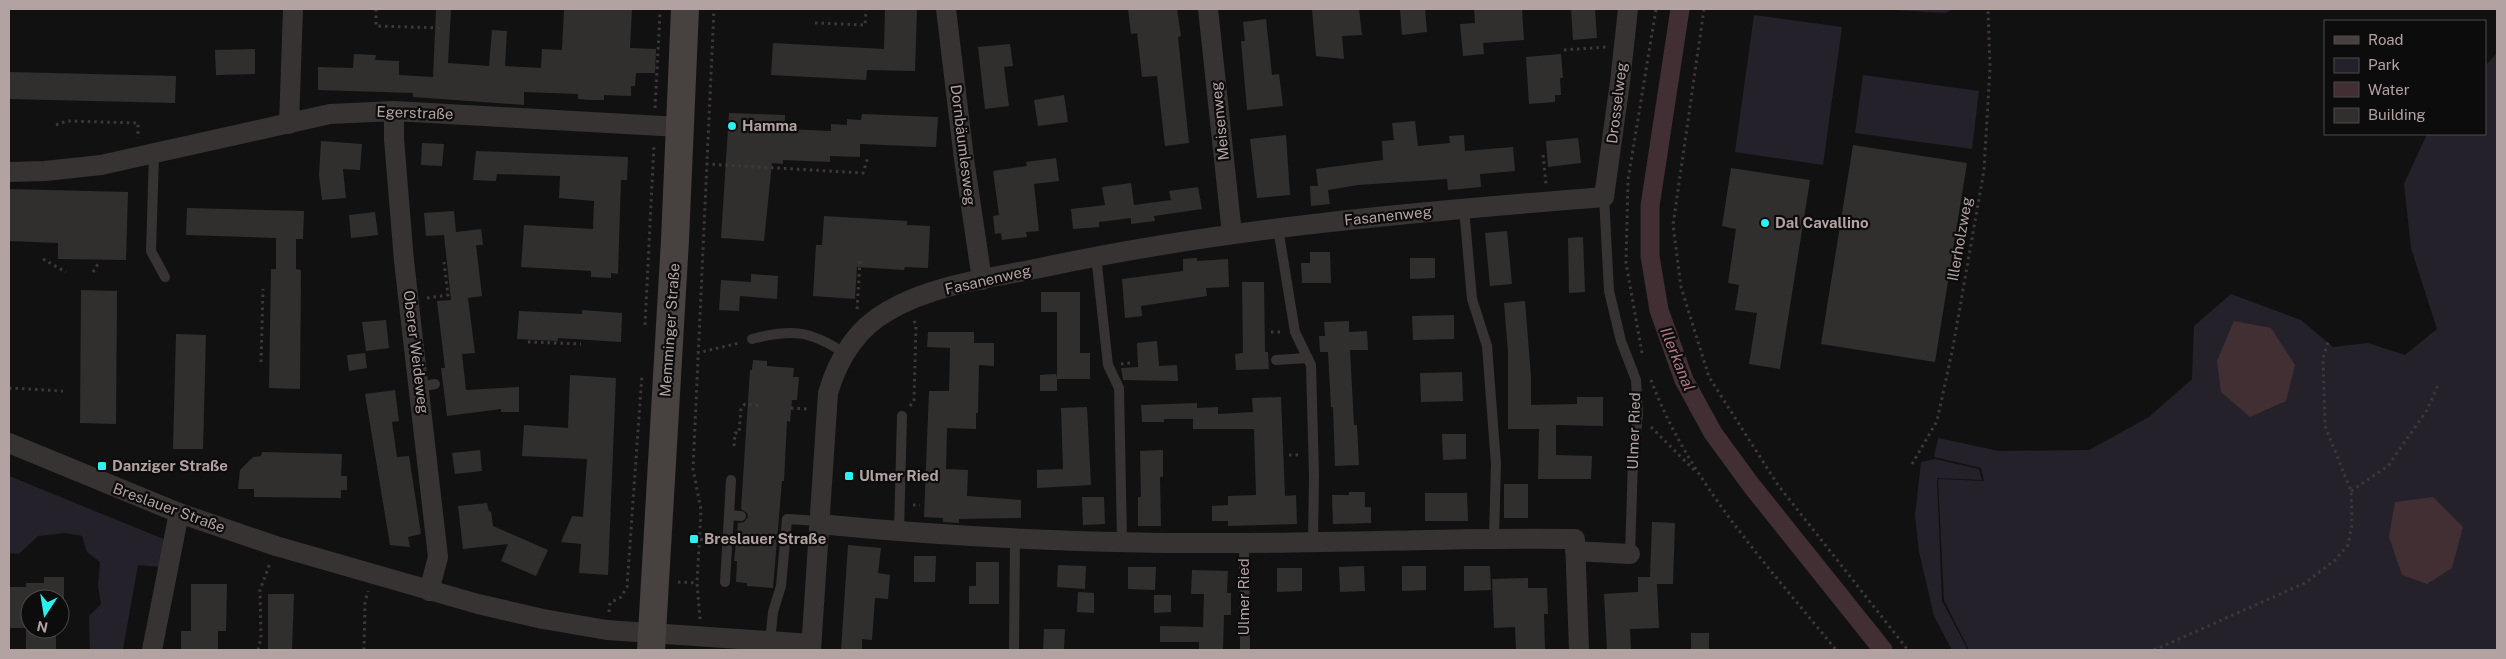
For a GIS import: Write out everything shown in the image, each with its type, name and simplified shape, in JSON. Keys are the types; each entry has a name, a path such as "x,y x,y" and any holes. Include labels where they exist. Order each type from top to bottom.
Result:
{"main road":[{"name":"Memminger Straße","path":"652,642 667,127 685,9"}],"street":[{"path":"289,124 293,9"},
{"name":"Dornbäumlesweg","path":"946,9 964,159 982,280"},
{"name":"Meisenweg","path":"1208,9 1232,234"},
{"name":"Drosselweg","path":"1604,197 1628,9"},
{"name":"Egerstraße","path":"9,172 45,171 146,156 330,114 394,111 667,127"},
{"name":"Oberer Weideweg","path":"394,111 395,149 409,300 428,386 438,557 429,591"},
{"name":"Fasanenweg","path":"652,642 701,637 811,647 828,393 834,373 856,337 886,312 906,302 982,280 1096,256 1232,234 1464,208 1604,197"},
{"name":"Breslauer Straße","path":"9,443 179,513 276,546 429,591 543,619 607,630 652,642"},
{"path":"152,650 179,513"},
{"name":"Ulmer Ried","path":"819,522 899,532 1015,539 1244,544 1494,537 1575,539 1575,551 1630,554"},
{"path":"1575,551 1579,650"}],"lane":[{"path":"146,156 152,251 165,277"},
{"name":"Ulmer Ried","path":"1604,197 1609,291 1621,341 1636,380 1638,414 1633,460 1630,554"},
{"path":"1464,208 1472,299 1487,346 1496,464 1494,537"},
{"path":"1278,228 1295,332 1311,365 1314,543"},
{"path":"1096,256 1108,365 1119,388 1122,541"},
{"path":"752,339 778,332 798,333 823,339 844,354"},
{"path":"1276,360 1308,358"},
{"path":"899,532 902,416"},
{"path":"725,582 731,480"},
{"path":"729,515 741,516"},
{"path":"770,642 773,612 781,586 784,518 819,522"},
{"path":"1014,650 1015,539"},
{"name":"Ulmer Ried","path":"1244,544 1245,650"}],"path":[{"path":"376,9 376,26 442,28"},
{"path":"645,329 667,127 660,9"},
{"path":"701,637 696,539 701,510 693,469 714,9"},
{"path":"815,23 865,25 866,9"},
{"path":"1643,354 1626,263 1628,180 1656,9"},
{"path":"1704,9 1673,225 1681,288 1709,377 1778,485 1908,650"},
{"name":"Illerholzweg","path":"1912,464 1937,421 1953,347 1984,170 1990,68 1988,9"},
{"path":"1564,50 1624,46"},
{"path":"56,126 67,120 138,123 146,156"},
{"path":"1544,155 1548,202"},
{"path":"706,164 863,173 868,156"},
{"path":"43,259 66,272"},
{"path":"856,337 860,261"},
{"path":"93,272 99,262"},
{"path":"409,300 448,295 444,262"},
{"path":"261,362 262,289"},
{"path":"902,416 914,401 916,325 906,302"},
{"path":"697,353 752,339"},
{"path":"528,342 581,344"},
{"path":"2154,650 2305,583 2335,560 2348,546 2352,524 2351,491 2325,426 2323,358 2328,342"},
{"path":"607,630 610,604 621,597 627,587 643,366"},
{"path":"1650,379 1662,411 1697,473"},
{"path":"2351,491 2388,466 2427,410 2438,385"},
{"path":"9,388 63,391"},
{"path":"734,446 735,433 740,433 741,408 746,404 762,406"},
{"path":"1638,414 1697,473 1836,650"},
{"path":"696,539 727,540"},
{"path":"258,650 261,638 260,590 276,546"},
{"path":"364,650 365,603 371,574"}],"green space":[{"path":"1877,9 1954,9 1945,13"},
{"path":"1754,15 1842,27 1823,165 1735,152"},
{"path":"2497,53 2497,650 1969,650 1944,600 1938,479 1984,481 1981,468 1934,457 1938,438 1999,451 2089,450 2149,417 2192,379 2194,326 2231,294 2301,320 2333,347 2368,343 2405,355 2437,329 2411,248 2404,184 2427,135 2486,135 2486,65"},
{"path":"1863,75 1979,91 1972,149 1855,133"},
{"path":"1935,459 1979,469 1982,480 1937,478 1942,601 1968,650 1952,650 1934,616 1919,552 1915,515 1921,462"},
{"path":"9,476 166,540 160,567 138,565 123,649 125,650 90,650 89,616 101,604 98,586 100,562 87,552 82,536 65,533 38,536 19,554 9,553"}],"water":[{"path":"2234,321 2271,328 2295,365 2286,401 2250,417 2221,392 2217,361"},
{"path":"2433,497 2463,527 2452,568 2427,584 2402,575 2389,537 2395,502"}],"building":[{"path":"436,9 451,9 448,63 489,66 492,30 507,31 505,66 541,68 542,49 562,50 564,9 632,9 630,48 656,49 655,73 636,73 635,86 631,86 631,96 604,95 604,100 591,100 578,99 578,94 524,92 524,105 413,97 413,93 318,90 318,67 353,68 354,54 376,55 375,60 399,61 399,75 433,77"},
{"path":"885,9 917,9 915,71 867,70 866,80 771,75 773,43 884,49"},
{"path":"1128,9 1177,9 1181,36 1178,37 1189,143 1165,146 1157,76 1142,77 1137,33 1131,34"},
{"path":"1312,9 1359,9 1362,35 1342,36 1344,59 1316,56"},
{"path":"1400,9 1425,9 1427,32 1402,35"},
{"path":"1474,9 1522,9 1524,40 1483,43 1484,54 1463,56 1460,24 1475,23"},
{"path":"1571,9 1595,9 1597,38 1573,40"},
{"path":"1266,19 1272,75 1279,74 1283,106 1247,110 1241,41 1245,41 1243,22"},
{"path":"1010,44 1013,66 1004,67 1009,106 985,109 978,47"},
{"path":"255,49 255,74 216,75 215,50"},
{"path":"1561,54 1563,78 1560,78 1561,95 1555,95 1555,102 1529,104 1526,57"},
{"path":"9,72 176,76 175,103 9,99"},
{"path":"1064,95 1068,122 1038,126 1034,100"},
{"path":"729,113 785,115 785,129 831,131 831,124 847,125 847,119 861,120 862,114 938,117 936,147 860,144 860,157 830,156 830,162 783,160 783,164 772,163 764,241 721,238"},
{"path":"1415,121 1418,146 1450,143 1449,136 1464,135 1465,151 1513,147 1515,171 1480,174 1481,187 1448,190 1447,179 1358,185 1328,190 1330,204 1311,206 1310,186 1318,186 1316,169 1383,160 1382,141 1394,140 1392,123"},
{"path":"1286,135 1290,195 1257,198 1250,139"},
{"path":"1578,138 1581,163 1548,167 1546,141"},
{"path":"321,141 362,144 360,170 343,169 346,198 322,200 319,175"},
{"path":"422,143 444,144 442,166 421,165"},
{"path":"1853,145 1967,163 1935,362 1821,344"},
{"path":"476,151 628,157 627,180 621,180 618,274 611,273 611,278 591,277 591,271 521,267 524,225 593,229 594,201 559,198 560,176 497,174 496,181 473,180"},
{"path":"1056,158 1059,181 1034,184 1039,231 1026,232 1027,237 1002,240 1001,233 995,234 993,216 999,215 993,171 1027,166 1026,162"},
{"path":"1731,168 1810,180 1780,369 1749,364 1757,313 1735,310 1739,285 1728,283 1736,229 1722,226"},
{"path":"1131,183 1134,205 1171,200 1169,191 1198,187 1202,209 1154,216 1155,221 1131,224 1131,218 1099,222 1099,227 1073,229 1071,209 1105,205 1102,187"},
{"path":"9,189 128,192 126,260 58,259 58,243 9,241"},
{"path":"187,208 304,211 303,239 296,239 296,269 301,270 300,389 269,388 271,269 276,269 276,238 186,235"},
{"path":"454,211 456,232 481,229 483,245 476,245 482,296 468,298 475,353 462,354 466,390 519,387 519,412 501,412 501,409 447,416 441,368 445,368 437,301 451,300 444,235 426,236 424,213"},
{"path":"375,212 378,235 351,238 349,215"},
{"path":"824,216 907,221 907,225 930,226 928,268 905,267 904,270 857,267 855,299 813,296 816,245 822,245"},
{"path":"1507,231 1512,284 1490,286 1485,233"},
{"path":"1583,237 1585,292 1569,293 1568,238"},
{"path":"1310,252 1330,252 1331,283 1302,283 1301,263 1310,263"},
{"path":"1197,258 1197,261 1228,259 1229,287 1206,288 1207,296 1141,306 1142,316 1125,318 1122,279 1183,271 1183,259"},
{"path":"1410,258 1435,258 1435,278 1410,279"},
{"path":"751,274 778,276 777,299 740,296 739,311 719,310 721,280 751,282"},
{"path":"1242,282 1264,282 1265,352 1268,352 1269,369 1236,370 1235,354 1243,353"},
{"path":"81,290 117,291 116,424 80,423"},
{"path":"1041,292 1080,292 1080,353 1090,353 1090,379 1057,379 1057,391 1040,391 1040,375 1056,374 1057,378 1057,312 1041,312"},
{"path":"1525,301 1531,377 1531,405 1577,404 1577,397 1603,397 1603,426 1556,425 1556,455 1592,456 1591,479 1538,479 1539,429 1508,429 1508,352 1504,303"},
{"path":"582,310 622,313 621,342 558,338 558,341 517,339 519,311 582,314"},
{"path":"1454,315 1454,339 1413,340 1412,316"},
{"path":"386,320 389,348 366,351 362,322"},
{"path":"1349,321 1349,332 1367,331 1368,350 1350,350 1354,425 1357,425 1359,465 1335,466 1333,407 1331,407 1328,352 1320,352 1319,336 1325,336 1324,322"},
{"path":"928,332 974,332 974,343 994,343 994,366 979,365 976,429 947,428 946,469 968,470 967,496 1021,500 1021,518 959,519 959,523 943,522 943,518 924,517 929,391 949,391 950,348 927,347"},
{"path":"176,334 206,335 203,449 173,449"},
{"path":"1157,341 1159,366 1177,365 1178,381 1123,380 1121,368 1138,367 1137,343"},
{"path":"365,353 367,368 349,371 347,355"},
{"path":"753,360 767,361 767,366 794,368 793,377 799,377 797,400 792,400 790,422 787,421 784,481 782,481 773,588 747,586 747,583 736,582 737,561 734,561 738,523 744,522 748,517 747,513 741,509 750,370 752,370"},
{"path":"1462,372 1463,401 1421,402 1420,373"},
{"path":"570,375 616,378 608,575 579,573 581,544 561,542 572,516 583,517 587,459 522,456 524,425 568,428"},
{"path":"395,390 399,421 392,422 397,457 409,456 421,534 408,537 410,547 390,545 365,394"},
{"path":"1281,397 1285,496 1296,495 1297,524 1228,526 1228,521 1212,521 1212,506 1228,505 1228,496 1256,495 1254,429 1193,429 1193,419 1164,419 1164,422 1142,422 1141,405 1197,403 1197,408 1218,407 1218,414 1253,412 1252,398"},
{"path":"1087,407 1091,485 1037,488 1037,470 1063,469 1061,408"},
{"path":"1442,434 1466,434 1466,459 1443,460"},
{"path":"480,450 482,471 455,474 452,453"},
{"path":"1163,450 1163,477 1160,477 1161,526 1138,526 1138,497 1141,497 1140,451"},
{"path":"262,452 342,454 341,476 347,476 347,490 341,490 341,498 254,497 254,489 238,489 240,470 253,457 261,456"},
{"path":"1504,484 1528,484 1528,518 1504,518"},
{"path":"1349,492 1365,492 1365,507 1371,507 1371,523 1333,524 1332,495 1349,495"},
{"path":"1425,493 1467,493 1468,521 1425,521"},
{"path":"1082,497 1104,497 1105,524 1083,525"},
{"path":"487,503 489,512 491,511 493,526 548,550 536,576 501,561 508,544 463,549 458,506"},
{"path":"1652,522 1675,523 1673,584 1657,584 1659,628 1630,629 1631,650 1607,650 1604,594 1638,592 1638,577 1650,577"},
{"path":"848,545 881,548 878,573 890,575 888,599 875,598 872,640 862,639 862,650 841,650"},
{"path":"914,556 936,556 935,582 914,582"},
{"path":"976,562 999,562 999,604 969,604 969,586 976,586"},
{"path":"1058,565 1086,566 1085,589 1057,587"},
{"path":"1364,566 1365,591 1340,592 1339,567"},
{"path":"1402,566 1426,566 1426,590 1402,591"},
{"path":"1464,566 1490,566 1491,590 1464,591"},
{"path":"1128,567 1156,567 1155,590 1128,589"},
{"path":"1277,568 1302,568 1302,591 1277,592"},
{"path":"1192,570 1228,571 1227,593 1231,593 1231,615 1224,615 1223,650 1199,650 1199,642 1160,642 1160,626 1203,627 1204,594 1191,594"},
{"path":"44,577 64,577 64,589 20,589 20,628 9,628 9,587 26,587 26,583 44,583"},
{"path":"1528,578 1528,588 1547,588 1548,614 1544,614 1545,650 1516,650 1515,627 1494,628 1492,579"},
{"path":"191,584 227,584 226,631 218,631 218,650 181,650 181,631 191,631"},
{"path":"1078,592 1094,593 1094,613 1077,612"},
{"path":"268,594 294,594 292,650 268,650"},
{"path":"1154,595 1171,595 1171,612 1154,613"},
{"path":"1044,629 1065,629 1064,650 1043,650"},
{"path":"1691,633 1709,633 1709,650 1691,650"},
{"path":"26,639 56,639 56,650 26,650"}],"waterway":[{"name":"Illerkanal","path":"1680,9 1650,206 1650,256 1659,310 1684,380 1713,433 1751,485 1883,650"}],"place":[{"name":"Hamma","path":"732,126"},
{"name":"Dal Cavallino","path":"1765,223"},
{"name":"Danziger Straße","path":"102,466"},
{"name":"Ulmer Ried","path":"849,476"},
{"name":"Breslauer Straße","path":"694,539"}]}
